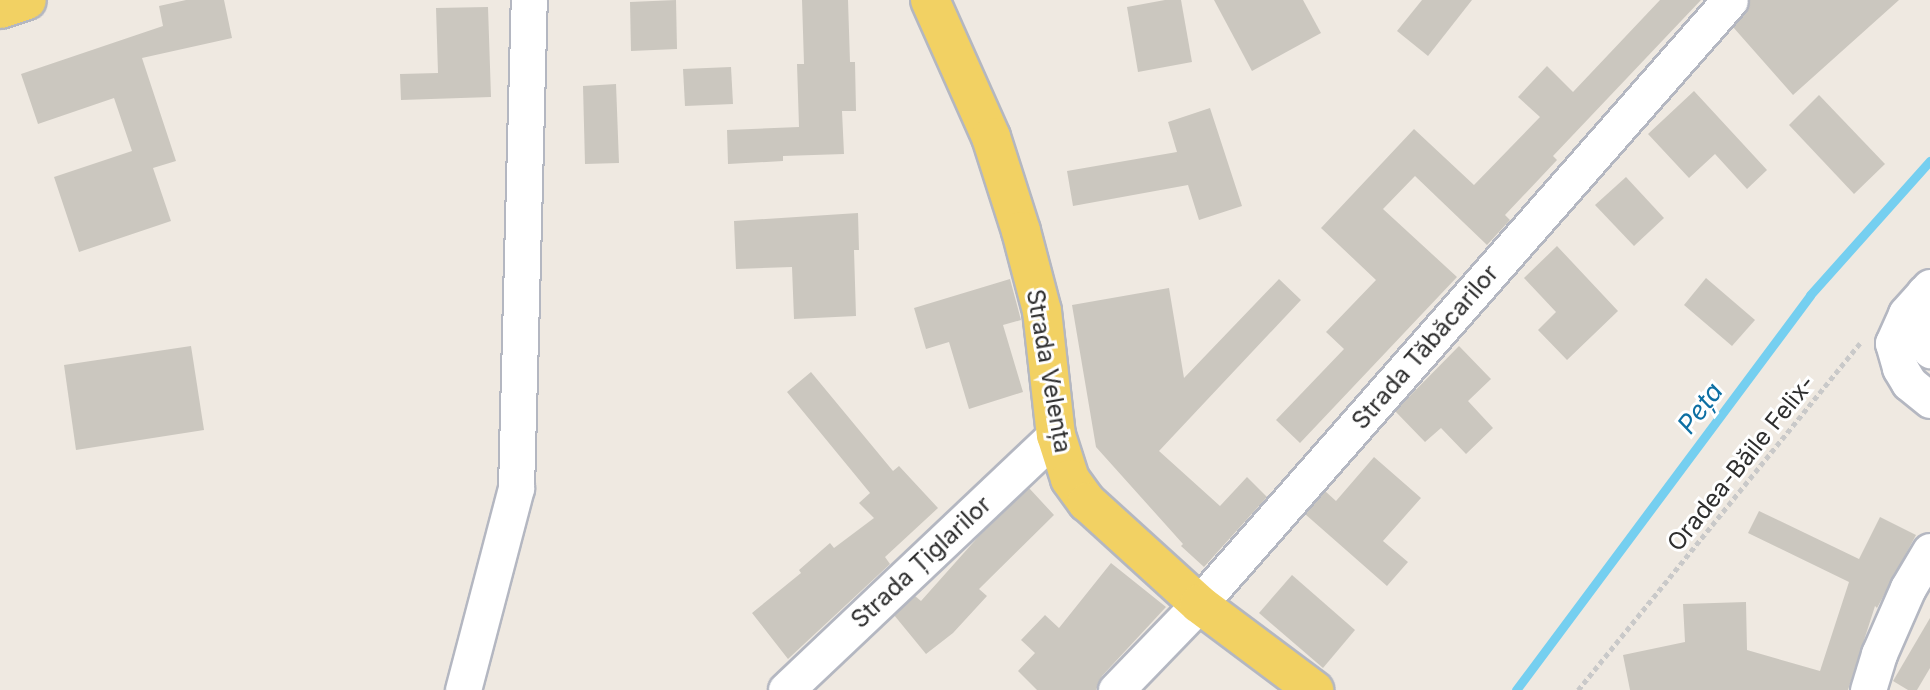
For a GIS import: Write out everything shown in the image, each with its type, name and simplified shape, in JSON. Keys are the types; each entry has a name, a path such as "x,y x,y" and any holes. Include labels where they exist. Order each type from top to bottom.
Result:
{"main road":[{"path":"0,9 27,0"},
{"name":"Strada Velența","path":"930,0 990,137 1021,231 1042,311 1056,435 1070,479 1087,502 1199,604 1314,690"}],"street":[{"path":"463,690 516,488 529,0"},
{"name":"Strada Tăbăcarilor","path":"1116,690 1199,604 1730,0"},
{"path":"1927,290 1918,310 1919,328 1930,350"},
{"path":"1927,290 1906,314 1893,343 1905,375 1930,400"},
{"name":"Strada Țiglarilor","path":"786,690 1056,435"},
{"path":"1868,690 1879,654 1903,599 1930,551"}],"path":[{"name":"Oradea-Băile Felix-","path":"1578,690 1864,337"}],"building":[{"path":"186,0 224,0 232,38 142,58 176,161 153,168 171,221 79,252 54,177 132,151 114,98 38,124 21,74 163,26 159,6"},
{"path":"676,0 677,49 631,51 630,2"},
{"path":"802,0 848,0 850,62 855,62 856,111 842,111 844,154 783,156 783,161 728,164 727,130 799,127 797,64 804,64"},
{"path":"1181,0 1192,62 1138,72 1127,7"},
{"path":"1214,0 1303,0 1321,33 1252,71"},
{"path":"1422,0 1472,0 1428,56 1397,31"},
{"path":"1660,0 1701,0 1553,156 1557,160 1505,215 1510,220 1487,245 1415,176 1383,209 1457,277 1300,443 1276,420 1344,349 1326,332 1376,280 1321,228 1414,129 1474,185 1540,117 1518,97 1547,66 1573,92"},
{"path":"1750,0 1899,0 1793,95 1733,27 1746,13"},
{"path":"488,7 491,97 401,100 400,74 438,73 436,8"},
{"path":"731,67 733,104 685,106 683,69"},
{"path":"616,84 619,163 585,164 583,86"},
{"path":"1694,91 1767,170 1747,189 1715,154 1689,178 1648,134"},
{"path":"1819,95 1885,164 1854,194 1789,125"},
{"path":"1210,108 1242,206 1199,220 1188,185 1073,206 1067,171 1177,152 1168,122"},
{"path":"1626,177 1664,218 1634,246 1595,205"},
{"path":"858,213 859,250 854,250 856,316 794,319 792,267 736,269 734,221"},
{"path":"1557,246 1618,311 1567,360 1538,330 1556,312 1524,278"},
{"path":"1706,278 1755,320 1732,346 1684,305"},
{"path":"1010,279 1021,320 1003,325 1023,392 969,409 949,342 926,349 914,308"},
{"path":"1279,279 1301,300 1159,451 1220,506 1247,477 1267,497 1204,567 1181,546 1183,544 1096,447 1072,305 1169,288 1184,378"},
{"path":"191,346 204,430 76,450 64,365"},
{"path":"1459,346 1491,379 1468,401 1493,428 1466,454 1441,428 1425,442 1395,411"},
{"path":"811,372 893,471 899,466 938,508 885,557 890,564 788,659 752,613 801,573 799,570 830,543 834,548 874,518 859,503 870,493 787,392"},
{"path":"1374,457 1421,498 1383,541 1408,562 1387,586 1305,514 1325,491 1336,501"},
{"path":"1029,488 1054,515 979,589 987,596 953,633 926,654 894,615 915,596 921,601 979,536"},
{"path":"1759,511 1859,559 1880,517 1916,535 1877,608 1875,606 1848,690 1630,690 1623,655 1685,642 1683,604 1746,602 1747,650 1820,671 1849,582 1748,533"},
{"path":"1111,563 1166,607 1102,676 1096,690 1037,690 1018,671 1035,653 1021,640 1045,615 1059,628"},
{"path":"1292,575 1355,630 1323,668 1259,613"},
{"path":"1930,618 1930,668 1917,690 1908,690 1893,681"}],"waterway":[{"name":"Peța","path":"1516,690 1810,295 1930,161"}]}
